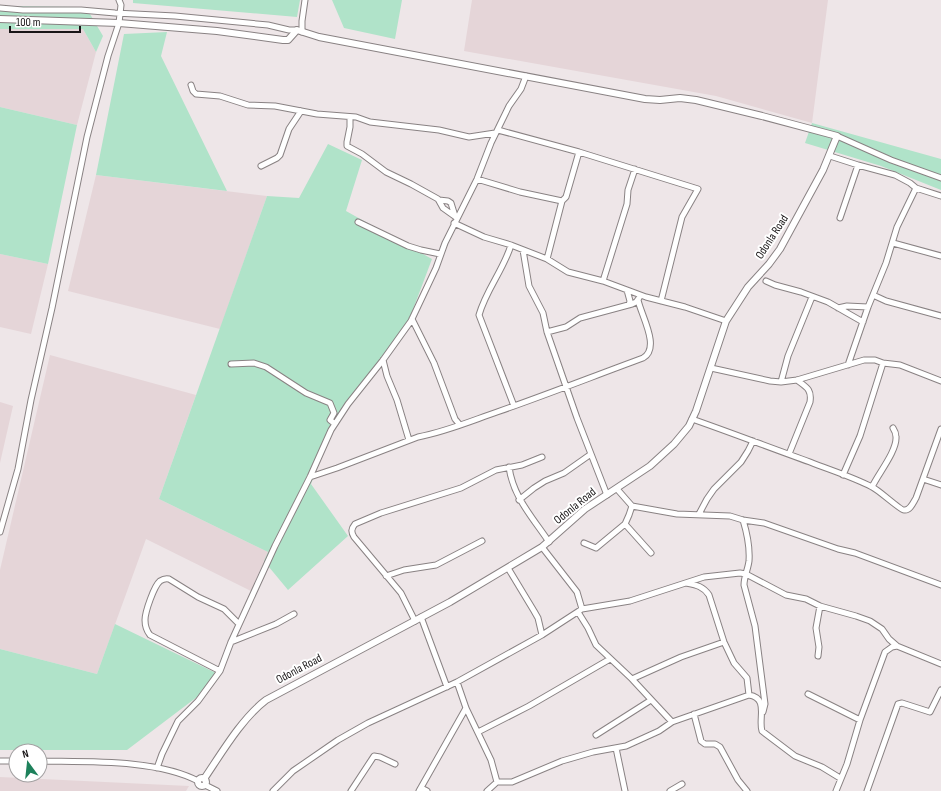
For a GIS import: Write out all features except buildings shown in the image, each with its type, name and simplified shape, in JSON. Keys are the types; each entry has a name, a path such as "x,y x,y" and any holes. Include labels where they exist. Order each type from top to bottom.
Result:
{"street":[{"path":"0,532 18,469 31,400 52,308 87,137 110,49 119,23 121,5 119,0"},
{"path":"305,0 300,31 288,40 217,31 119,23 2,19 2,8 81,10 212,19 268,25 300,31 319,37 654,100 680,98 696,100 837,136 891,160 941,178"},
{"path":"157,768 178,720 198,701 220,671 239,624 275,546 310,477 330,430 412,319 436,268 440,254 456,219 477,179 491,143 509,106 521,89 526,76"},
{"path":"191,85 196,94 220,96 248,105 275,106 317,114 356,117 370,122 439,130 469,138 486,136 497,132 579,152 698,189 682,217 661,301"},
{"path":"261,166 280,155 289,129 301,111"},
{"path":"350,117 347,146 362,154 386,172 439,200 451,202 456,219"},
{"path":"486,136 491,143"},
{"name":"Odonla Road","path":"194,791 241,726 266,700 415,621 542,547 585,510 650,466 674,444 690,426 726,321 748,287 769,264 780,249 830,156 837,136"},
{"path":"547,259 562,201 566,197 579,152"},
{"path":"830,156 895,175 916,188 941,196"},
{"path":"840,218 858,165"},
{"path":"603,281 628,204 628,190 635,169"},
{"path":"477,179 520,192 562,201"},
{"path":"848,365 868,307 886,263 897,227 916,188"},
{"path":"439,200 443,208 456,219 484,237 511,245 547,259 568,272 603,281 627,290 639,297 661,301 726,321"},
{"path":"358,222 408,246 440,254"},
{"path":"893,243 941,255"},
{"path":"511,245 508,256 496,276 479,315 514,406"},
{"path":"523,250 527,280 530,290 542,313 566,387 606,495"},
{"path":"766,281 828,302 863,322"},
{"path":"627,290 630,305"},
{"path":"873,295 898,304 941,316"},
{"path":"547,332 566,327 580,318 630,305 639,297"},
{"path":"310,477 409,440 460,425 514,406 648,356 651,341 645,320 640,311 639,297"},
{"path":"781,382 788,356 812,297"},
{"path":"630,305 640,311"},
{"path":"838,308 847,306 868,307"},
{"path":"412,319 434,363 455,419 460,425"},
{"path":"383,360 409,440"},
{"path":"711,368 781,382 797,380 848,365 875,360 900,366 941,381"},
{"path":"231,364 254,363 266,367 306,393 325,400 330,403 333,408 334,413 330,420 335,424"},
{"path":"843,475 860,436 883,363"},
{"path":"789,454 811,396 808,389 797,380"},
{"path":"692,419 789,454 872,487 900,509 906,510 916,498 941,429"},
{"path":"872,487 889,458 896,442 896,435 893,428"},
{"path":"700,514 707,499 714,489 741,462 753,441"},
{"path":"519,500 534,488 545,481 564,473 591,454"},
{"path":"415,621 401,593 354,537 351,532 352,527 355,524 381,513 461,488 496,470 522,465 542,457"},
{"path":"509,467 512,482 519,500 549,542"},
{"path":"923,479 941,485"},
{"path":"616,489 632,506 677,514 730,516 771,525 941,585"},
{"path":"584,543 596,548 625,524 632,506"},
{"path":"743,520 748,537 749,552 744,585 755,626 765,704 762,713 761,728 770,738 795,756 822,767 840,778"},
{"path":"625,524 651,553"},
{"path":"386,576 413,568 436,566 482,540"},
{"path":"542,547 578,592 580,610 594,644 610,660 632,678 672,722"},
{"path":"508,568 534,611 542,635"},
{"path":"273,791 294,771 338,740 368,723 457,682 542,635 580,610 630,601 704,577 740,573 746,574 777,591 870,622 882,629 889,639 897,646 941,664"},
{"path":"220,671 150,635 145,628 144,618 152,596 159,582 164,579 169,579 198,597 224,609 239,624"},
{"path":"684,583 701,586 709,595 724,642 734,663 747,678 749,695"},
{"path":"818,656 819,647 816,628 820,606"},
{"path":"231,642 276,624 294,614"},
{"path":"421,617 447,687"},
{"path":"836,791 840,778 847,764 860,720 888,649 889,639"},
{"path":"632,678 724,642"},
{"path":"888,649 897,646"},
{"path":"478,732 529,706 610,660"},
{"path":"457,682 466,708 490,760 497,782"},
{"path":"867,791 898,704 902,703 930,712 941,690"},
{"path":"808,694 860,720"},
{"path":"487,791 497,782 512,782 562,761 593,752 626,746 649,736 672,722 749,695 755,696 758,699 762,713"},
{"path":"596,735 651,700"},
{"path":"427,791 420,790 466,708"},
{"path":"694,714 701,742 705,744 715,744 720,747 738,780 747,791"},
{"path":"616,748 626,791"},
{"path":"351,791 374,756 380,757 395,764"},
{"path":"48,762 134,765 157,768 175,772 217,791"},
{"path":"670,791 682,784"}],"shaded area":[{"path":"472,0 828,0 812,123 716,96 464,51"},
{"path":"0,29 83,29 96,52 77,125 0,107"},
{"path":"96,175 267,196 220,329 68,291"},
{"path":"0,254 48,264 31,334 0,327"},
{"path":"50,355 196,395 159,499 268,552 251,591 146,539 97,674 0,649 0,570"},
{"path":"0,402 13,406 0,463"},
{"path":"0,777 8,777 8,783 48,783 48,779 189,786 186,791 0,791"}],"green space":[{"path":"133,0 300,0 297,17 133,3"},
{"path":"332,0 402,0 395,39 344,28"},
{"path":"0,6 78,7 87,9 103,36 96,52 83,29 0,29"},
{"path":"167,32 161,56 227,191 96,175 124,34"},
{"path":"0,107 77,125 48,264 0,254"},
{"path":"812,123 941,159 941,190 881,166 805,143"},
{"path":"328,144 362,160 346,211 432,259 409,320 330,434 311,484 348,536 288,590 264,561 268,552 159,499 267,196 299,198"},
{"path":"115,624 216,673 197,697 127,750 48,750 48,743 8,743 8,750 0,750 0,649 97,674"}]}
